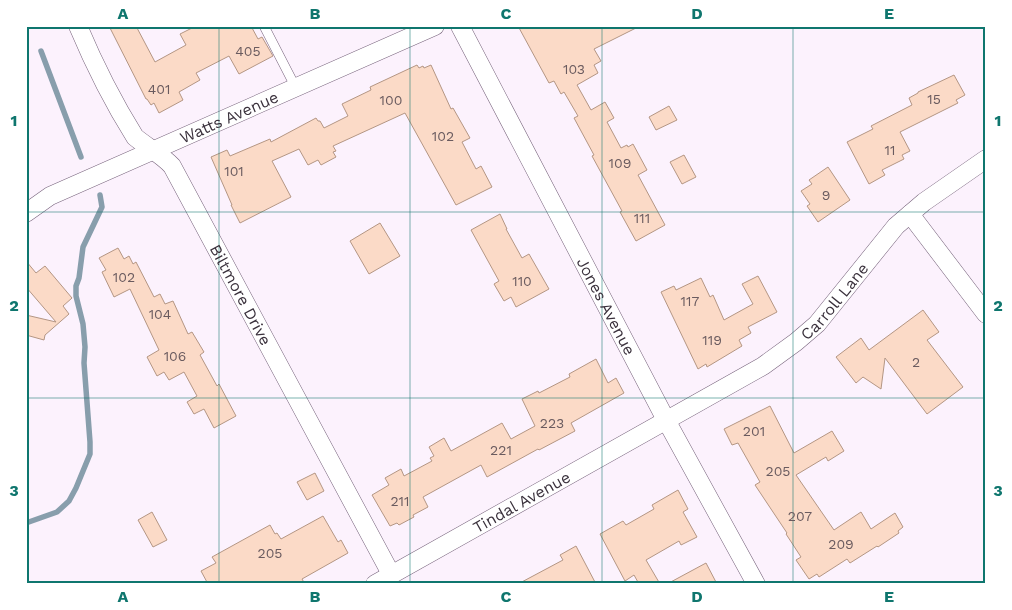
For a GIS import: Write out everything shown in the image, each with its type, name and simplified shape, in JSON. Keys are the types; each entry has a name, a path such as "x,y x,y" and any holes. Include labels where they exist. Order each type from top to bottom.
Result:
{"street":[{"name":"Biltmore Drive","path":"78,26 102,78 135,137 172,166 391,574"},
{"name":"Watts Avenue","path":"26,213 50,196 435,26"},
{"name":"Jones Avenue","path":"460,26 666,420 756,584"},
{"name":"Carroll Lane","path":"666,420 763,366 796,342 817,324 896,226 924,202 986,159"},
{"path":"910,214 986,314"},
{"name":"Tindal Avenue","path":"375,584 666,420"}],"lane":[{"path":"264,26 296,88"}],"building":[{"path":"109,26 136,26 155,62 186,45 180,34 196,26 251,26 258,39 262,37 273,56 239,74 229,56 196,73 200,80 179,92 183,100 159,113 154,103 151,105 146,99"},
{"path":"518,26 640,26 594,49 601,61 594,65 598,73 577,85 591,110 605,102 614,118 607,122 621,148 633,144 647,170 638,175 665,225 636,241 574,118 578,116 564,92 561,94 554,81 549,83"},
{"path":"417,65 419,68 423,66 424,68 431,65 451,109 453,108 470,138 462,142 476,169 481,166 492,187 456,205 405,113 333,146 336,151 333,152 336,157 321,165 318,160 308,165 299,149 272,161 291,197 240,223 211,157 227,150 230,156 270,139 271,142 316,118 324,128 348,116 342,104 371,90 370,87"},
{"path":"954,75 965,95 956,100 958,103 900,132 910,151 902,155 904,159 882,170 885,175 869,184 847,142 873,129 871,126 912,105 909,98 918,92"},
{"path":"669,106 677,120 656,130 649,117"},
{"path":"684,155 696,177 682,184 670,162"},
{"path":"828,167 850,200 818,222 807,206 810,204 801,191 812,184 809,180"},
{"path":"500,214 522,258 529,254 549,289 516,307 511,297 504,301 494,284 499,281 471,230"},
{"path":"380,223 400,256 369,274 350,241"},
{"path":"118,248 124,259 129,256 133,264 136,262 154,297 160,294 165,304 173,301 188,334 192,332 204,352 200,355 217,386 219,384 236,416 214,428 204,409 194,414 187,402 197,396 184,372 169,380 164,372 157,376 147,357 159,350 130,289 114,297 102,272 106,270 99,258"},
{"path":"26,261 36,273 45,266 72,298 63,306 69,314 45,335 44,340 26,335 26,315 56,322 26,287"},
{"path":"758,276 777,312 748,327 751,333 739,340 742,346 707,367 706,364 698,369 661,292 674,286 676,290 701,278 710,297 713,295 724,320 753,304 742,284"},
{"path":"923,310 939,332 927,340 963,387 927,414 885,358 881,389 863,377 856,383 836,357 861,338 869,350"},
{"path":"596,359 608,383 616,378 624,393 571,423 575,431 487,477 481,465 423,497 428,507 399,525 397,523 390,526 372,495 389,485 385,478 401,469 404,476 432,461 430,458 434,456 429,447 444,438 451,451 502,423 511,439 535,426 522,399 538,391 539,393 570,377 569,374"},
{"path":"770,406 794,453 832,431 844,451 828,461 826,457 796,475 834,530 861,512 871,529 895,513 903,527 898,531 899,533 850,563 847,559 819,577 817,574 809,579 796,560 801,557 755,485 760,482 738,443 732,445 724,429"},
{"path":"315,473 324,491 307,500 297,482"},
{"path":"678,490 688,509 683,512 697,537 681,545 679,541 646,560 660,584 639,584 634,575 625,581 600,534 623,521 626,525 654,509 652,505"},
{"path":"152,512 167,540 153,547 138,520"},
{"path":"323,516 338,542 341,540 348,553 302,579 305,584 208,584 201,571 216,563 212,557 270,525 275,534 277,533 281,539"},
{"path":"576,546 596,584 518,584 563,560 560,555"},
{"path":"706,563 717,584 667,584"}],"waterway":[{"path":"41,51 81,157"},
{"path":"26,523 57,512 69,501 90,454 84,363 85,347 76,286 79,278 83,247 102,207 100,195"}]}
